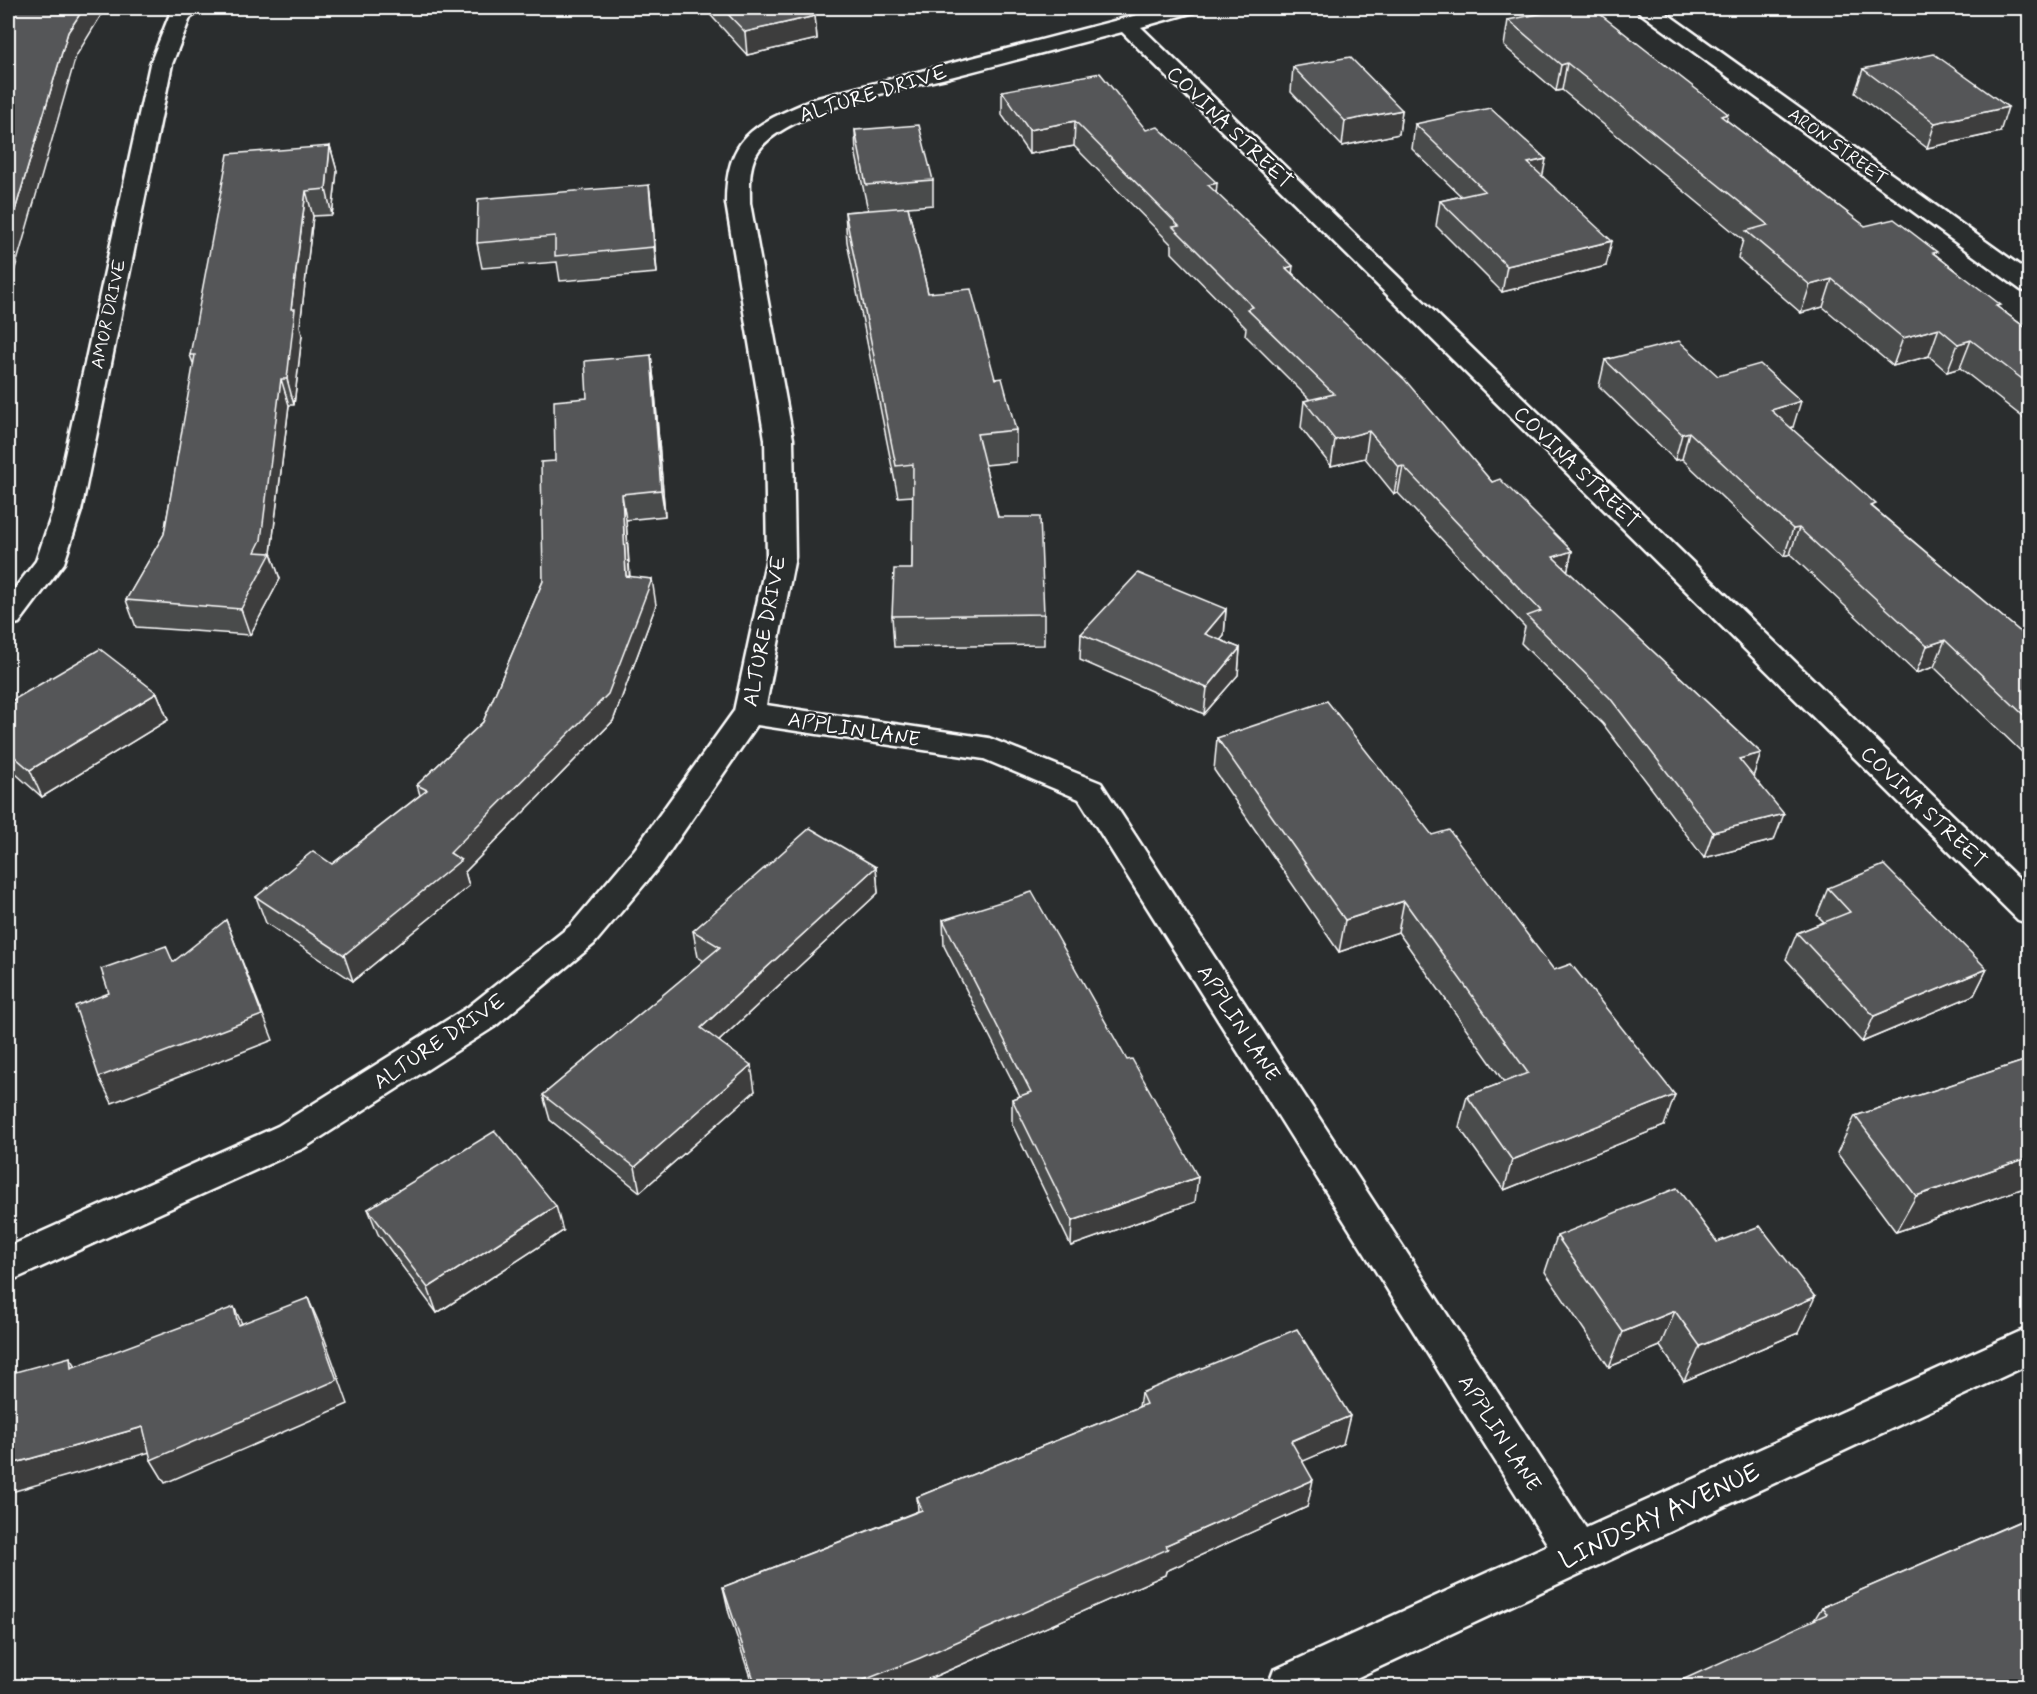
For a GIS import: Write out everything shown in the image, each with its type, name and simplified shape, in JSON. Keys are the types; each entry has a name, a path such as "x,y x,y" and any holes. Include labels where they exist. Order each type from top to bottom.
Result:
{"street":[{"name":"AMOR DRIVE","path":"8,616 50,563 67,511 161,64 181,14 193,8"},
{"name":"ALTURE DRIVE","path":"8,1265 291,1137 481,1017 582,934 647,858 749,713 781,556 779,439 738,203 739,168 752,140 785,120 822,104 1187,8"},
{"name":"ARON STREET","path":"1646,8 2030,285"},
{"name":"COVINA STREET","path":"1125,23 2030,911"},
{"name":"APPLIN LANE","path":"749,713 989,749 1090,791 1577,1552"},
{"name":"LINDSAY AVENUE","path":"1290,1686 2030,1345"}],"building":[{"path":"8,8 84,8 68,32 8,234"},
{"path":"722,8 807,8 815,16 745,32"},
{"path":"1568,8 1592,8 1728,114 1721,116 1865,226 1894,219 1937,252 1933,253 2001,305 1996,306 2030,331 2030,385 1971,340 1958,344 1939,328 1903,338 1832,279 1810,285 1746,231 1768,225 1567,63 1561,65 1508,20"},
{"path":"1934,54 2008,107 1935,123 1863,69"},
{"path":"1350,57 1402,110 1345,121 1293,67"},
{"path":"1100,73 1146,130 1158,127 1217,183 1208,185 1293,266 1286,268 1405,380 1492,482 1500,479 1572,551 1553,557 1761,753 1739,759 1784,814 1713,832 1610,698 1527,616 1541,611 1403,466 1399,467 1369,431 1335,440 1304,401 1334,394 1247,309 1253,307 1173,227 1179,226 1075,121 1029,130 1002,91"},
{"path":"1490,108 1546,159 1528,163 1612,241 1507,266 1440,201 1485,191 1415,124"},
{"path":"919,125 933,180 866,185 855,130"},
{"path":"330,146 326,189 306,191 291,309 295,309 287,379 281,379 261,540 255,552 271,553 241,609 126,600 164,534 195,355 190,355 228,154"},
{"path":"649,185 654,247 555,256 555,236 477,243 478,199"},
{"path":"908,207 928,293 971,289 995,379 1002,378 1016,430 977,434 998,517 1040,517 1044,614 892,616 894,569 912,569 913,464 896,466 845,212"},
{"path":"1679,341 1718,376 1760,364 1801,401 1771,410 1876,504 1871,506 2030,640 2030,721 1945,640 1927,646 1799,528 1793,529 1689,432 1682,434 1605,360"},
{"path":"651,355 661,490 622,494 626,576 652,579 608,694 450,853 461,860 344,955 256,897 313,851 332,864 427,790 417,785 483,722 543,581 541,462 555,461 554,401 587,398 585,361"},
{"path":"1138,573 1226,609 1205,634 1240,648 1207,688 1081,634"},
{"path":"100,649 157,693 30,770 8,751 8,703"},
{"path":"1327,701 1432,835 1449,830 1554,970 1571,964 1675,1095 1512,1160 1467,1096 1528,1073 1404,901 1345,920 1217,738"},
{"path":"810,828 876,867 701,1028 751,1065 635,1167 543,1095 720,947 693,931"},
{"path":"1884,865 1987,969 1874,1016 1797,933 1850,912 1828,888"},
{"path":"1032,892 1127,1060 1132,1059 1198,1177 1072,1221 1012,1099 1031,1092 943,920"},
{"path":"226,920 262,1015 99,1077 75,1006 109,993 101,969 166,946 173,962"},
{"path":"2030,1059 2030,1157 1916,1196 1855,1116"},
{"path":"495,1131 556,1206 428,1288 368,1209"},
{"path":"1677,1188 1717,1242 1760,1226 1815,1297 1700,1346 1675,1311 1623,1332 1557,1236"},
{"path":"308,1298 337,1380 151,1460 143,1427 8,1465 8,1374 70,1357 71,1368 234,1307 238,1325"},
{"path":"1297,1329 1350,1416 1291,1441 1313,1480 1166,1545 1168,1549 920,1658 849,1686 756,1686 723,1587 922,1510 917,1497 1146,1404 1141,1393"},
{"path":"2030,1517 2030,1675 2004,1686 1669,1686 1827,1614 1822,1607"}]}
